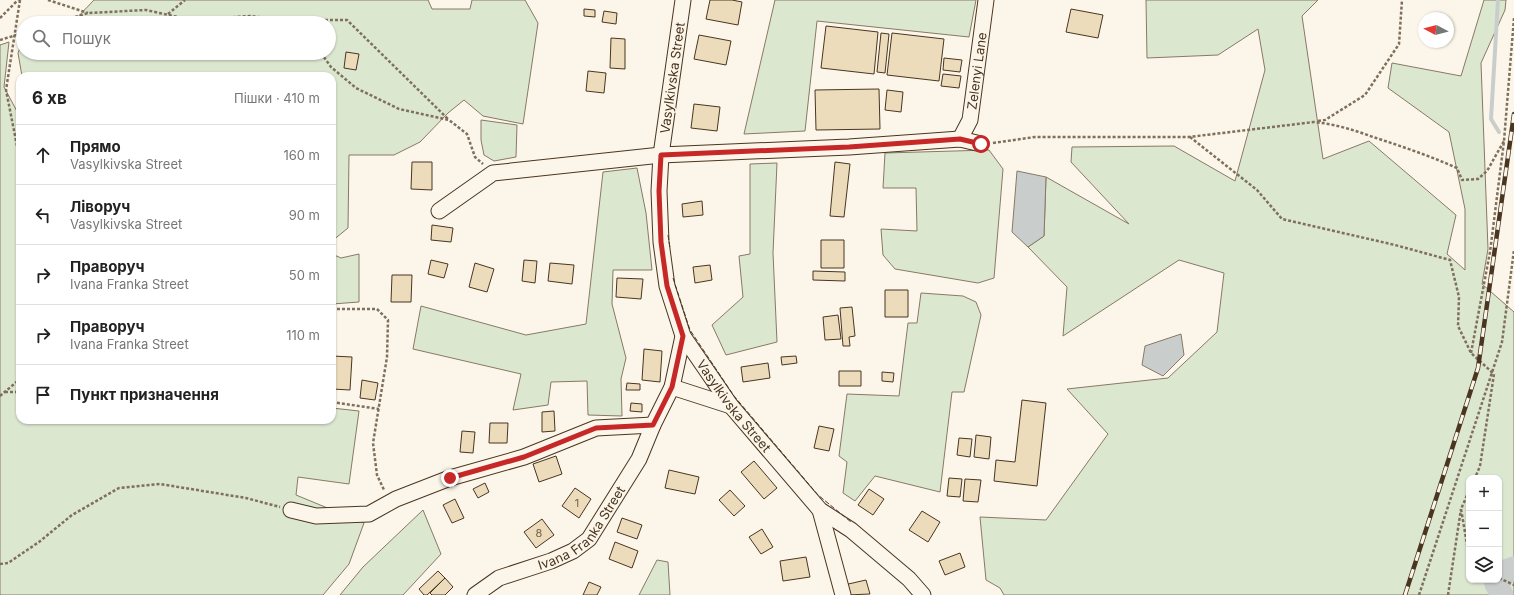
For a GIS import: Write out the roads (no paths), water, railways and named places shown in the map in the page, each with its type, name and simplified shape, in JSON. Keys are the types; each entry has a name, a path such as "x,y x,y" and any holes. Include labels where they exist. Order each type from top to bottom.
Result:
{"street":[{"name":"Vasylkivska Street","path":"683,0 661,155 659,191 661,242 667,286 683,336 731,406 820,510 851,530 909,579 923,595"},
{"name":"Zelenyi Lane","path":"960,139 970,120 986,0"},
{"path":"439,211 493,173 661,155 849,147 960,139 981,144"},
{"name":"Ivana Franka Street","path":"475,595 499,578 552,561 573,551 589,539 639,459 653,425 672,387 683,336"},
{"path":"672,387 731,406"},
{"path":"291,510 316,516 369,514 396,499 450,478 524,457 596,428 653,425"},
{"path":"820,510 843,595"}],"waterway":[{"path":"1498,0 1491,119 1499,132"},
{"path":"1502,595 1496,584 1508,570 1514,568"}],"railway":[{"path":"1405,595 1478,368 1514,114"}]}
